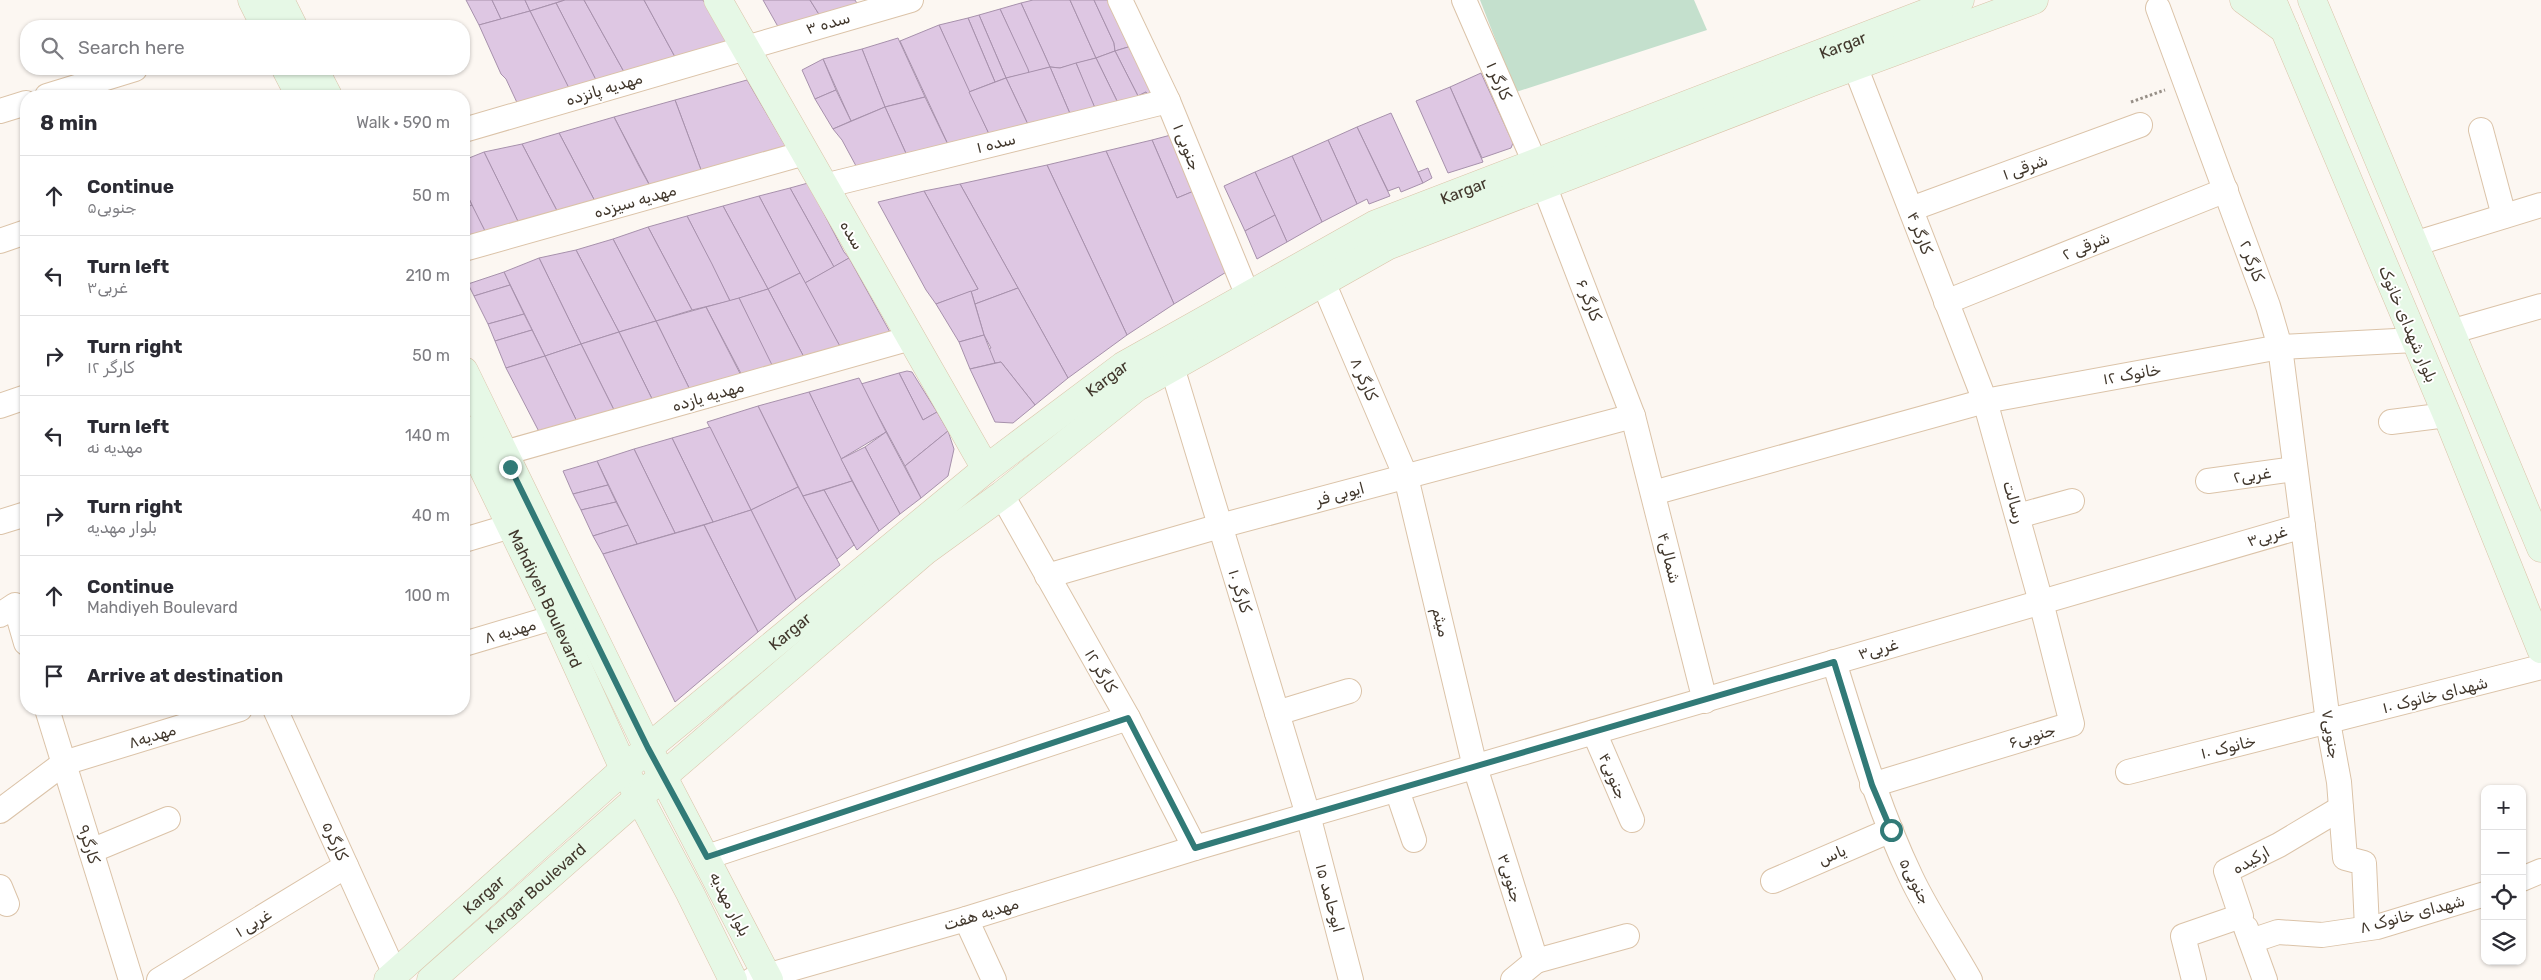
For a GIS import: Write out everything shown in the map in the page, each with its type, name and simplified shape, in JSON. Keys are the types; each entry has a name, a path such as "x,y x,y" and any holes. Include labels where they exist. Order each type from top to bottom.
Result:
{"main road":[{"path":"252,0 262,20"},
{"path":"280,0 290,20"},
{"name":"سده","path":"718,0 986,469"},
{"name":"Kargar","path":"639,797 925,551 1002,495 1137,387 1387,246 1540,174 1960,0"},
{"name":"Kargar","path":"392,977 648,748 986,469 1123,366 1376,224 1540,174 1855,66 2034,0"},
{"path":"2244,0 2287,31"},
{"name":"بلوار شهدای خانوک","path":"2272,0 2287,31 2448,415 2541,649"},
{"path":"2318,5 2450,332 2533,507 2541,548"},
{"path":"289,75 297,90"},
{"path":"317,75 325,90"},
{"name":"Mahdiyeh Boulevard","path":"470,383 504,453 546,569 555,617 624,769"},
{"name":"Mahdiyeh Boulevard","path":"470,441 511,526 546,569 648,748"},
{"name":"بلوار مهدیه","path":"648,748 707,857 762,978"},
{"name":"بلوار مهدیه","path":"624,769 733,980"},
{"name":"Kargar Boulevard","path":"431,980 639,797"},
{"path":"504,877 523,898"}],"street":[{"name":"سده ۳","path":"745,47 911,0"},
{"name":"۱ جنوبی","path":"1120,0 1168,101 1248,296"},
{"name":"کارگر ۱","path":"1464,0 1540,174"},
{"name":"کارگر ۲","path":"2158,8 2268,306 2280,347 2303,526"},
{"name":"مهدیه پانزده","path":"470,128 745,47"},
{"name":"کارگر ۴","path":"1855,66 1985,401"},
{"path":"67,90 115,75"},
{"name":"سده ۱","path":"824,186 1168,101"},
{"path":"0,111 20,105"},
{"name":"شرقی ۱","path":"1911,210 2140,125"},
{"path":"2481,130 2504,216"},
{"name":"مهدیه سیزده","path":"470,247 806,153"},
{"name":"کارگر ۶","path":"1540,174 1633,416"},
{"name":"شرقی ۲","path":"1946,302 2226,190"},
{"path":"2414,244 2541,205"},
{"path":"0,241 20,234"},
{"name":"کارگر ۸","path":"1323,282 1406,476"},
{"path":"2450,332 2541,306"},
{"name":"مهدیه یازده","path":"504,453 911,338"},
{"name":"خانوک ۱۲","path":"1653,493 1985,401 2280,347 2415,340"},
{"name":"کارگر ۱۰","path":"1172,367 1308,815"},
{"path":"0,406 20,399"},
{"name":"رسالت","path":"1985,401 2041,602"},
{"path":"2391,422 2448,415"},
{"name":"ایوبی فر","path":"1047,576 1220,526 1633,416"},
{"name":"شمالی۴","path":"1633,416 1705,701"},
{"name":"غربی۲","path":"2208,480 2295,469"},
{"name":"میثم","path":"1406,476 1476,767"},
{"name":"کارگر ۱۲","path":"1002,495 1128,718 1195,848"},
{"path":"2018,516 2072,501"},
{"path":"0,522 20,516"},
{"path":"470,538 511,526"},
{"name":"غربی۳","path":"1195,848 2303,526"},
{"name":"جنوبی۷","path":"2303,526 2341,808 2345,858 2364,863 2367,928"},
{"name":"جنوبی۶","path":"1872,785 2072,724 2041,602"},
{"path":"7,610 20,633"},
{"name":"مهدیه ۸","path":"470,642 555,617"},
{"name":"جنوبی۵","path":"1834,662 1872,785 1891,830 1912,878 1970,980"},
{"name":"شهدای خانوک ۱۰","path":"2328,722 2541,667"},
{"path":"1277,713 1349,691"},
{"name":"کارگر۹","path":"49,715 131,980"},
{"name":"مهدیه۸","path":"0,811 64,763 220,715"},
{"name":"کارگر۵","path":"278,715 346,866 392,977"},
{"path":"707,857 1128,718"},
{"name":"خانوک ۱۰","path":"2128,772 2328,722"},
{"name":"جنوبی۴","path":"1594,732 1632,820"},
{"name":"جنوبی۳","path":"1476,767 1536,961"},
{"path":"1397,790 1414,840"},
{"name":"ارکیده","path":"2241,916 2226,871 2279,845 2341,808"},
{"name":"ابوحامد ۱۵","path":"1308,815 1351,980"},
{"path":"91,851 168,819"},
{"name":"یاس","path":"1773,881 1891,830"},
{"name":"مهدیه هفت","path":"762,978 966,919 1195,848"},
{"name":"۱ غربی","path":"159,980 346,866"},
{"path":"2526,877 2541,871"},
{"name":"شهدای خانوک ۸","path":"2251,942 2278,932 2322,935 2377,927 2481,895"},
{"path":"2194,980 2183,936 2241,916 2265,980"},
{"path":"966,919 994,980"},
{"path":"1513,980 1536,961 1627,936"}],"path":[{"path":"2140,125 2130,102 2186,83"}],"green space":[{"path":"1480,0 1694,0 1707,30 1516,92"}],"building":[{"path":"466,0 492,0 501,19 479,25"},
{"path":"492,0 525,0 530,11 501,19"},
{"path":"525,0 565,0 530,11"},
{"path":"565,0 584,0 628,79 601,90 556,3"},
{"path":"584,0 644,0 680,66 628,79"},
{"path":"644,0 703,0 729,44 680,66"},
{"path":"763,0 810,0 825,24 781,32"},
{"path":"810,0 855,0 864,15 825,24"},
{"path":"1033,0 1070,0 1096,58 1060,68 1050,67 1021,3"},
{"path":"1070,0 1094,0 1114,43 1115,51 1096,58"},
{"path":"1094,0 1119,0 1138,44 1115,51 1114,43"},
{"path":"556,3 601,90 574,99 530,11"},
{"path":"1021,3 1050,67 1029,73 1000,9"},
{"path":"1000,9 1029,73 1006,78 979,15"},
{"path":"530,11 572,94 520,109 506,79 501,74 479,25"},
{"path":"979,15 1006,78 995,82 968,18"},
{"path":"968,18 995,82 969,92 939,25"},
{"path":"939,25 990,136 952,153 900,41"},
{"path":"898,38 925,97 885,107 862,49"},
{"path":"1138,44 1161,90 1149,96 1146,92 1138,96 1115,51"},
{"path":"862,49 885,107 851,121 823,59"},
{"path":"1115,51 1138,96 1146,92 1149,96 1119,105 1096,58"},
{"path":"1096,58 1119,105 1095,108 1076,63"},
{"path":"823,59 836,90 815,99 802,70"},
{"path":"1076,63 1095,108 1077,130 1050,67 1060,68"},
{"path":"1050,67 1077,130 1032,133 1006,78"},
{"path":"1481,73 1513,143 1511,148 1482,158 1450,87"},
{"path":"1006,78 1032,133 990,136 969,92"},
{"path":"747,80 792,157 707,186 675,100"},
{"path":"1450,87 1483,162 1448,173 1416,101"},
{"path":"836,90 851,121 833,129 815,99"},
{"path":"925,97 952,153 913,169 885,107"},
{"path":"675,100 707,186 657,199 614,117"},
{"path":"885,107 913,169 862,177 842,140 833,129"},
{"path":"1391,113 1423,183 1401,192 1399,187 1388,191 1357,127"},
{"path":"614,117 657,199 598,207 559,133"},
{"path":"1357,127 1390,196 1369,204 1367,199 1357,204 1328,140"},
{"path":"1182,132 1206,186 1177,198 1152,140"},
{"path":"559,133 598,207 565,226 522,144"},
{"path":"1152,140 1177,198 1206,186 1241,263 1174,304 1106,151"},
{"path":"1328,140 1357,204 1322,222 1292,156"},
{"path":"522,144 565,226 526,238 484,152"},
{"path":"1106,151 1174,304 1127,335 1047,165"},
{"path":"484,152 526,238 486,233 470,201 470,158"},
{"path":"1292,156 1322,222 1287,242 1255,172"},
{"path":"1047,165 1127,335 1068,378 960,184"},
{"path":"1428,168 1432,178 1423,183 1418,172"},
{"path":"1255,172 1275,215 1245,231 1224,186"},
{"path":"808,183 844,252 849,258 834,267 790,188"},
{"path":"960,184 1018,288 975,304 971,291 978,289 924,191"},
{"path":"790,188 834,267 805,283 759,196"},
{"path":"924,191 978,289 936,304 926,290 878,202"},
{"path":"759,196 800,273 768,289 723,206"},
{"path":"472,205 486,233 470,237 470,206"},
{"path":"723,206 768,289 730,301 687,216"},
{"path":"1275,215 1287,242 1257,259 1245,231"},
{"path":"687,216 730,301 692,310 648,227"},
{"path":"648,227 692,310 656,321 613,239"},
{"path":"613,239 656,321 619,332 576,250"},
{"path":"576,250 619,332 581,344 539,258"},
{"path":"539,258 581,344 545,356 504,272"},
{"path":"849,258 901,352 862,363 842,350 826,322 805,283"},
{"path":"504,272 510,285 474,296 470,283"},
{"path":"800,273 842,350 806,361 768,289"},
{"path":"510,285 524,314 488,324 474,296"},
{"path":"1018,288 1068,378 1035,405 1001,362 995,363 988,349 991,348 984,335 975,304"},
{"path":"768,289 806,361 774,369 770,364 739,298"},
{"path":"971,291 984,335 959,342 936,304"},
{"path":"739,298 774,369 746,383 706,307"},
{"path":"706,307 751,395 708,408 699,405 695,400 656,321"},
{"path":"524,314 532,330 495,341 488,324"},
{"path":"656,321 695,400 660,415 619,332"},
{"path":"532,330 545,356 506,368 495,341"},
{"path":"619,332 660,415 620,422 581,344"},
{"path":"984,335 995,363 970,369 959,342"},
{"path":"581,344 620,422 585,438 545,356"},
{"path":"545,356 585,438 548,449 506,368"},
{"path":"1001,362 1035,405 1013,423 995,422 970,369"},
{"path":"912,372 937,412 923,420 899,373"},
{"path":"899,373 923,420 937,412 948,431 905,466 861,384"},
{"path":"859,378 886,432 841,459 809,392"},
{"path":"809,392 852,481 803,496 758,406"},
{"path":"758,406 798,487 751,510 707,422"},
{"path":"710,427 751,510 704,525 713,522 672,438"},
{"path":"948,431 954,449 948,476 921,498 905,466"},
{"path":"886,432 921,498 900,514 865,447"},
{"path":"672,438 713,522 675,533 634,449"},
{"path":"865,447 900,514 879,531 841,459"},
{"path":"634,449 675,533 637,544 597,461"},
{"path":"597,461 608,485 573,494 563,471"},
{"path":"852,481 879,531 857,550 824,490"},
{"path":"608,485 616,502 581,510 573,494"},
{"path":"798,487 840,565 796,600 751,510"},
{"path":"824,490 854,545 837,559 803,496"},
{"path":"616,502 628,525 593,536 581,510"},
{"path":"751,510 796,600 758,632 704,525"},
{"path":"628,525 637,544 603,554 593,536"},
{"path":"704,525 758,632 675,702 603,554"}],"route":[{"path":"510,467 648,748 707,857 1128,718 1195,848 1834,662 1872,785 1891,830"}]}
